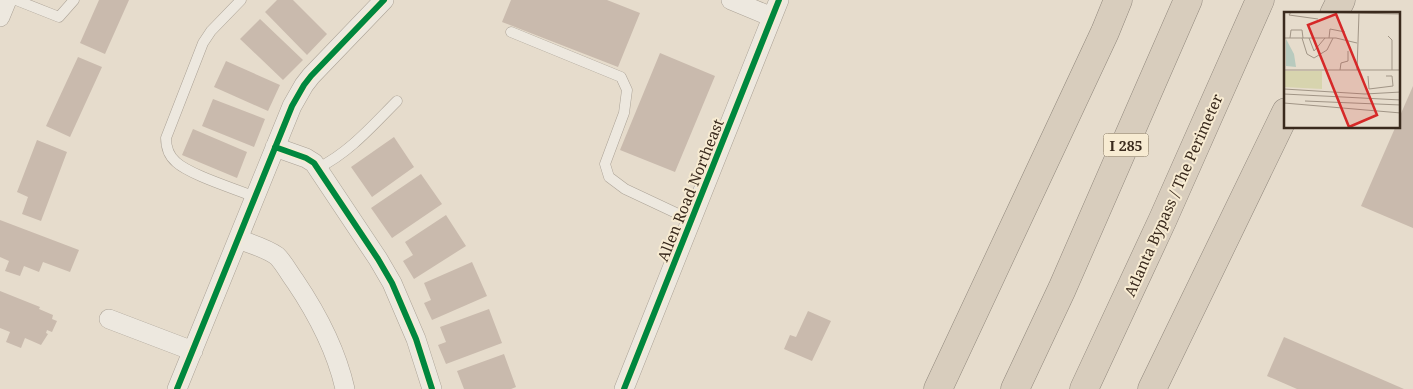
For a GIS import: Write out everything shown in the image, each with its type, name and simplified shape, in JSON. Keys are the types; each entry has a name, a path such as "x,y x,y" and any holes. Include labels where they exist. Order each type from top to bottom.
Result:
{"highway":[{"path":"938,389 1105,32 1118,0"},
{"name":"I 285","path":"1015,389 1062,289 1188,0"},
{"name":"Atlanta Bypass / The Perimeter","path":"1084,389 1163,219 1260,0"},
{"path":"1335,12 1341,0"},
{"path":"1152,389 1284,116"}],"street":[{"path":"177,389 292,106 304,85 384,0"},
{"path":"732,0 776,8"},
{"name":"Allen Road Northeast","path":"624,389 776,8"},
{"path":"276,147 306,158 318,168 378,259 392,283 416,339 432,389"},
{"path":"238,239 269,251 282,262 311,304 326,333 336,357 345,389"},
{"path":"109,319 193,351"}],"lane":[{"path":"6,4 59,17 74,0"},
{"path":"241,0 211,31 203,43 166,138 166,146 170,155 185,168 255,196"},
{"path":"511,32 622,77 627,90 624,112 605,164 609,176 625,189 691,220"},
{"path":"318,168 352,146 396,101"}],"building":[{"path":"99,0 129,0 105,54 80,43"},
{"path":"277,0 293,0 327,34 307,55 265,12"},
{"path":"511,0 607,0 640,13 618,67 502,22"},
{"path":"260,19 303,60 283,80 240,39"},
{"path":"660,53 715,76 675,172 620,150"},
{"path":"78,57 102,67 70,137 46,126"},
{"path":"226,61 280,85 268,111 214,87"},
{"path":"1413,86 1413,228 1361,206 1395,129 1400,129 1400,116"},
{"path":"213,99 265,119 254,147 202,126"},
{"path":"193,129 247,152 237,178 182,155"},
{"path":"394,137 414,167 372,197 351,167"},
{"path":"37,140 67,152 41,221 22,214 28,197 17,192"},
{"path":"421,174 442,204 392,238 371,208"},
{"path":"446,215 466,246 414,279 403,261 413,255 405,242"},
{"path":"0,220 79,250 70,272 43,262 39,272 24,266 20,276 5,271 9,261 0,257"},
{"path":"472,262 487,296 432,320 424,303 431,300 424,283"},
{"path":"0,291 40,307 39,309 53,315 52,319 57,321 52,332 47,330 46,333 48,334 41,345 25,338 21,348 6,342 10,332 0,328"},
{"path":"489,309 502,343 446,364 438,345 446,342 440,327"},
{"path":"808,311 831,321 812,361 784,349 790,335 796,337"},
{"path":"1284,337 1404,389 1297,389 1267,376"},
{"path":"504,354 516,387 511,389 464,389 457,371"}],"cycle path":[{"path":"177,389 292,106 311,76 384,0"},
{"path":"624,389 779,0"},
{"path":"275,147 306,158 314,163 378,259 392,283 416,339 432,389"}]}
